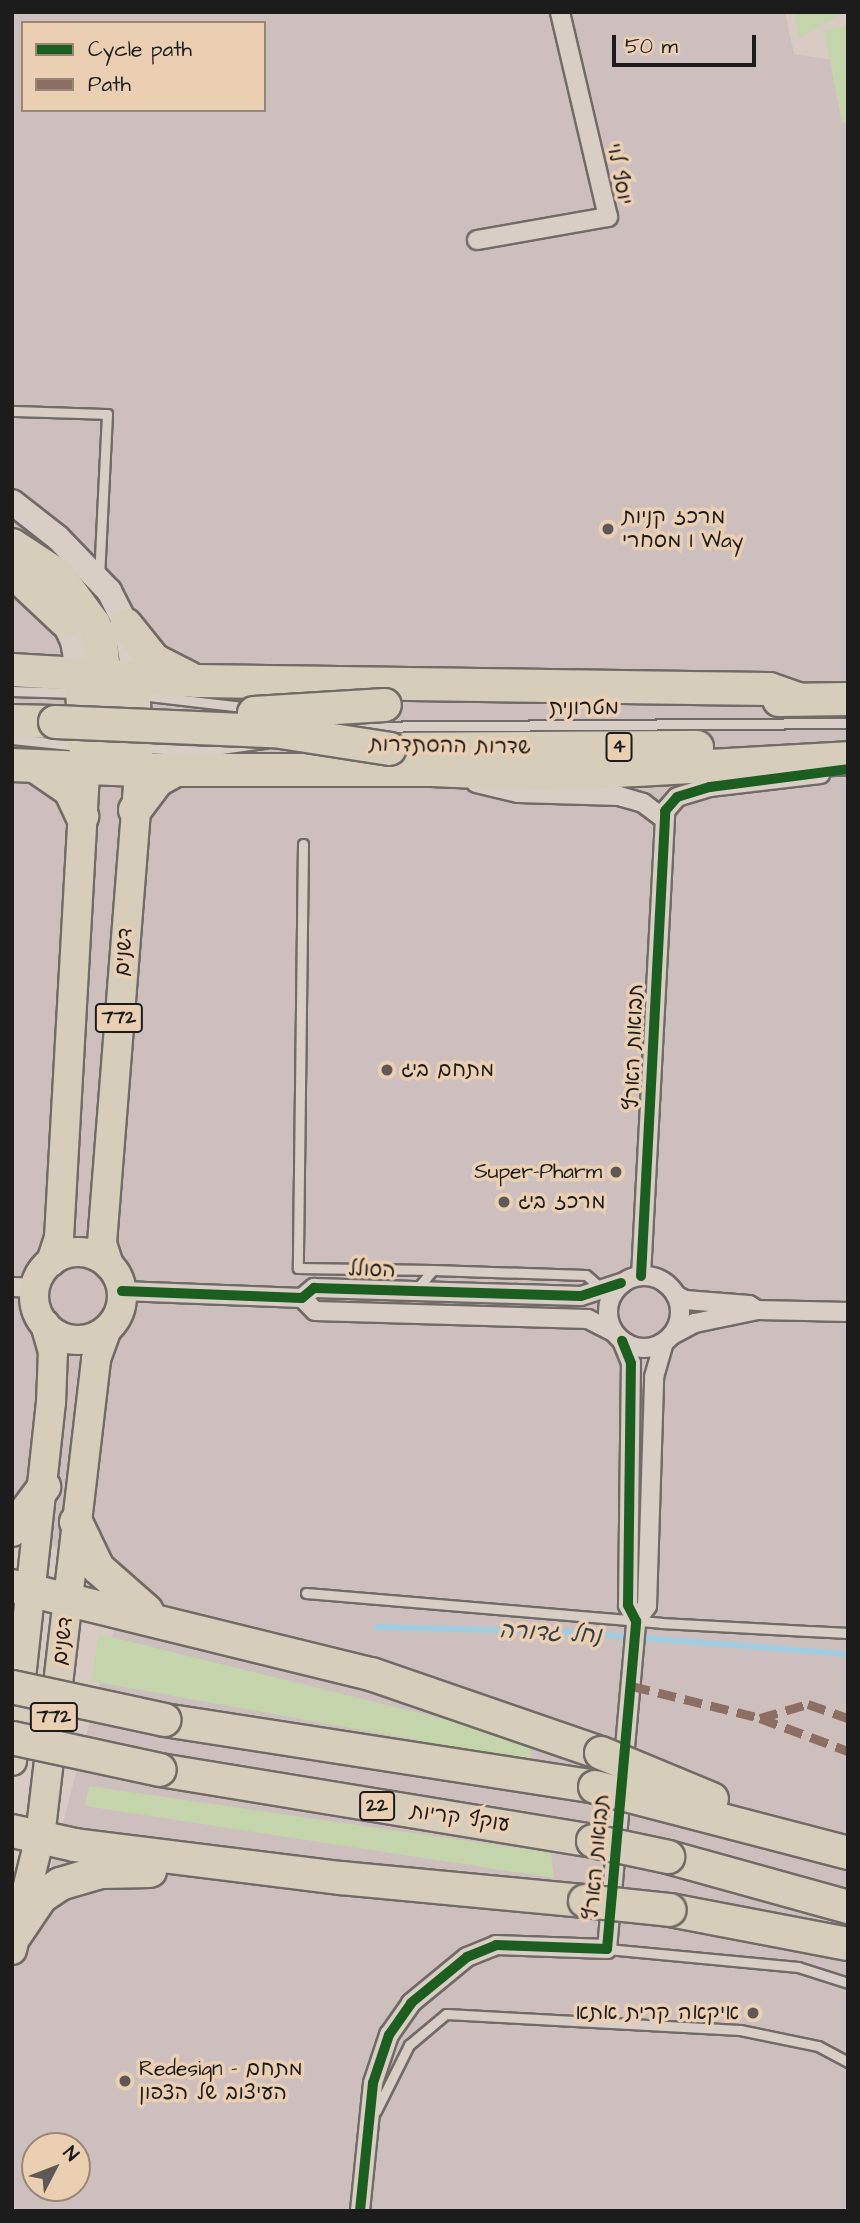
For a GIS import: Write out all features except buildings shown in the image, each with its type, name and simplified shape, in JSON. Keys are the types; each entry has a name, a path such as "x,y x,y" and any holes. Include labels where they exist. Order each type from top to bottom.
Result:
{"highway":[{"path":"12,545 48,566 82,605 101,643 110,688 108,753"},
{"path":"12,571 65,621"},
{"path":"126,625 153,660 197,681"},
{"path":"12,670 110,688 197,681 769,689 798,699"},
{"name":"שדרות ההסתדרות","path":"12,702 279,714 385,705 848,699"},
{"name":"שדרות ההסתדרות","path":"12,721 274,731 390,749 848,746"},
{"path":"23,765 108,753 176,770 428,770 547,775 848,758"},
{"path":"23,765 63,783 82,816"},
{"path":"135,810 158,780 176,770"},
{"path":"12,1530 44,1488"},
{"path":"76,1522 90,1555 107,1579 166,1624"},
{"path":"22,1587 371,1674 601,1753 836,1849"},
{"path":"12,1687 164,1720 595,1787 836,1849"},
{"name":"עוקף קריות","path":"12,1738 160,1770 593,1840 668,1857 848,1907"},
{"path":"26,1834 75,1845 304,1874 670,1910 848,1944"},
{"path":"14,1942 41,1897 60,1884 88,1875 114,1870 304,1874"}],"main road":[{"name":"דשנים","path":"108,753 135,810 102,1244 109,1265"},
{"name":"772","path":"51,1262 59,1238 82,816 108,753"},
{"path":"78,1252 97,1256 109,1265 122,1291 118,1317 106,1331 76,1340 54,1333 45,1324 35,1301 24,1288 51,1262 78,1252"},
{"name":"דשנים","path":"12,1761 22,1587 44,1488 53,1352 45,1324"},
{"name":"דשנים","path":"14,1942 26,1834 68,1597 96,1359 106,1331"}],"street":[{"name":"יוסף לוי","path":"477,240 608,217 560,12"},
{"path":"12,502 99,580 126,625 110,688"},
{"path":"12,552 65,621 110,688"},
{"path":"428,770 518,793 619,796 643,803 664,819 671,802 683,793 848,769"},
{"name":"תבואות הארץ","path":"641,1276 664,819"},
{"path":"758,1310 749,1305 685,1300 661,1280 641,1276 621,1283 608,1310 618,1336 643,1348 668,1339 695,1324 758,1310 848,1312"},
{"name":"הסולל","path":"122,1291 302,1298 314,1288 581,1296 604,1292 621,1283"},
{"path":"668,1339 680,1316 676,1295"},
{"name":"הסולל","path":"302,1298 315,1311 589,1319 618,1336"},
{"name":"תבואות הארץ","path":"360,2211 373,2083 389,2035 411,2003 449,1970 496,1945 607,1949 636,1625 628,1605 631,1363 618,1336"},
{"name":"תבואות הארץ","path":"636,1625 647,1606 654,1377 668,1339"}],"lane":[{"path":"12,411 107,414 99,580"},
{"name":"מטרונית","path":"12,691 110,688 241,706 320,727 848,723"},
{"name":"מטרונית","path":"12,739 108,753 243,749 320,727"},
{"path":"303,844 298,1268 586,1275 604,1292"},
{"path":"415,1291 433,1270"},
{"path":"306,1593 636,1625 848,1633"},
{"path":"607,1949 798,1967 848,1983"},
{"path":"368,2127 409,2045 446,2014 740,2030 818,2046 848,2062"}],"shaded area":[{"path":"12,12 785,12 794,54 848,62 848,2211 12,2211 12,1916 37,1920 123,1596 126,1568 12,1533"}],"green space":[{"path":"794,12 841,12 841,14 799,38"},
{"path":"848,26 848,122 842,123 824,30"},
{"path":"99,1634 529,1740 532,1761 91,1681"},
{"path":"89,1786 551,1853 554,1878 85,1806"}],"waterway":[{"name":"נחל גדורה","path":"377,1627 567,1632 848,1654"}],"marked path":[{"path":"632,1686 760,1718 848,1751"},
{"path":"760,1718 808,1704 848,1718"}],"cycle path":[{"path":"641,1276 665,811 677,797 710,787 848,769"},
{"path":"122,1291 302,1298 314,1288 581,1296 621,1283"},
{"path":"360,2211 373,2083 389,2035 411,2003 467,1957 496,1945 607,1949 636,1621 628,1605 631,1363 622,1341"}],"place":[{"name":"מרכז קניות מסחרי I Way","path":"608,529"},
{"name":"מתחם ביג","path":"387,1070"},
{"name":"Super-Pharm","path":"616,1172"},
{"name":"מרכז ביג","path":"504,1202"},
{"name":"איקאה קרית אתא","path":"753,2013"},
{"name":"Redesign - מתחם העיצוב של הצפון","path":"125,2081"}]}
